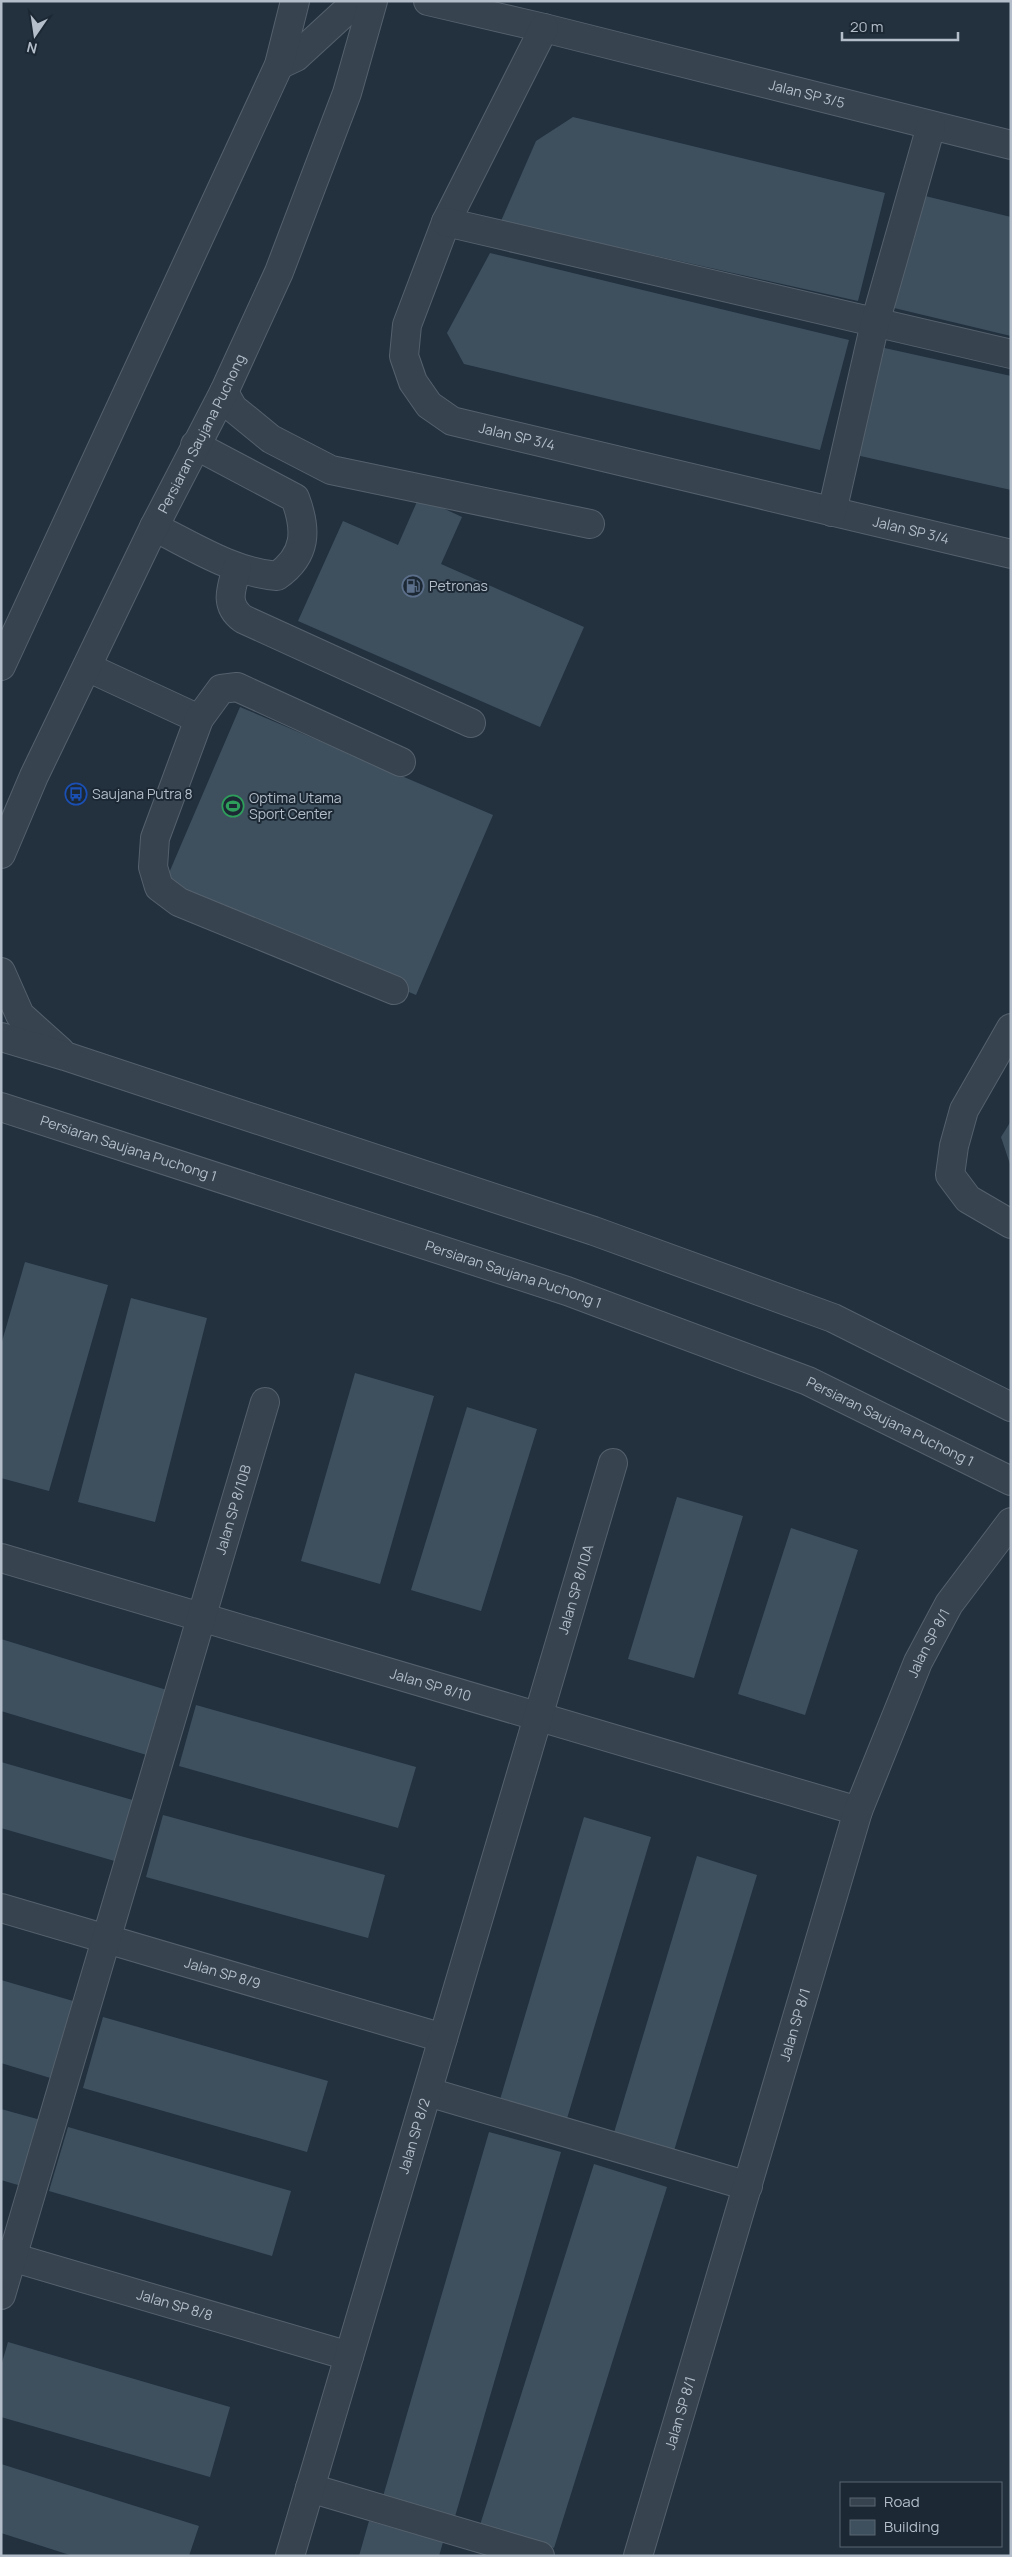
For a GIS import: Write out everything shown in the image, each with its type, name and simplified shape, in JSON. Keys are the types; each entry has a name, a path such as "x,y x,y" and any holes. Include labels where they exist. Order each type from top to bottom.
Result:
{"street":[{"path":"1,666 279,65 295,1"},
{"path":"279,65 296,58 357,1"},
{"name":"Persiaran Saujana Puchong","path":"1,854 34,776 154,527 224,392 279,272 340,111 373,1"},
{"name":"Jalan SP 3/5","path":"428,1 603,42 1011,145"},
{"name":"Jalan SP 3/5","path":"507,1 531,16 566,31 603,42"},
{"name":"Jalan SP 3/4","path":"544,28 446,222 407,325 404,356 413,382 429,405 452,421 1011,554"},
{"path":"832,512 875,323 931,126"},
{"path":"446,222 1011,354"},
{"path":"224,392 233,408 271,439 331,470 590,524"},
{"path":"154,527 237,568 258,574 277,576 291,566 298,553 303,520 295,498 195,445"},
{"path":"237,568 230,592 230,602 235,613 243,619 472,723"},
{"path":"87,667 199,719"},
{"path":"394,990 179,902 159,887 153,866 155,838 199,719 221,689 237,687 401,762"},
{"path":"1,972 20,1015 65,1056"},
{"path":"1011,1028 964,1110 954,1146 950,1175 968,1199 1011,1224"},
{"path":"1,1037 65,1056 584,1228 833,1318 1011,1407"},
{"name":"Persiaran Saujana Puchong 1","path":"8,1113 585,1298 808,1381 1011,1481"},
{"name":"Jalan SP 8/10B","path":"1,2295 7,2256 106,1939 265,1402"},
{"name":"Jalan SP 8/10A","path":"539,1716 613,1463"},
{"name":"Jalan SP 8/1","path":"638,2556 858,1811 918,1662 944,1612 1011,1522"},
{"name":"Jalan SP 8/10","path":"1,1558 858,1811"},
{"name":"Jalan SP 8/2","path":"290,2556 539,1716"},
{"name":"Jalan SP 8/9","path":"1,1908 443,2038"},
{"path":"428,2092 748,2186"},
{"name":"Jalan SP 8/8","path":"7,2256 349,2356"},
{"path":"310,2488 540,2556"}],"building":[{"path":"573,117 885,193 858,301 501,221 536,141"},
{"path":"917,194 1011,217 1011,336 890,307"},
{"path":"490,253 849,340 820,450 464,364 447,333"},
{"path":"880,347 1011,376 1011,490 856,455"},
{"path":"419,497 462,517 441,564 584,627 540,727 298,621 343,521 398,545"},
{"path":"240,707 493,815 416,995 163,887"},
{"path":"1011,1121 1011,1164 1010,1164 1001,1137"},
{"path":"25,1262 108,1285 49,1491 1,1478 1,1345"},
{"path":"131,1298 207,1318 155,1522 78,1502"},
{"path":"355,1373 434,1396 380,1584 301,1561"},
{"path":"467,1407 537,1429 481,1611 411,1590"},
{"path":"677,1497 743,1516 694,1678 628,1659"},
{"path":"791,1528 858,1550 805,1715 738,1694"},
{"path":"1,1639 170,1691 150,1756 1,1711"},
{"path":"196,1705 416,1767 398,1828 179,1766"},
{"path":"1,1762 136,1801 118,1862 1,1828"},
{"path":"163,1815 385,1875 368,1938 146,1877"},
{"path":"584,1817 651,1837 566,2122 499,2103"},
{"path":"697,1856 757,1875 673,2154 613,2136"},
{"path":"1,1980 80,2003 57,2080 1,2063"},
{"path":"103,2017 328,2081 307,2152 83,2088"},
{"path":"1,2109 48,2122 28,2188 1,2180"},
{"path":"68,2127 291,2191 272,2256 49,2191"},
{"path":"489,2132 561,2152 454,2520 382,2500"},
{"path":"594,2164 667,2187 554,2548 480,2525"},
{"path":"8,2342 230,2407 210,2477 1,2417 1,2366"},
{"path":"1,2464 199,2526 189,2556 73,2556 1,2533"},
{"path":"369,2521 443,2542 439,2556 359,2556"}],"place":[{"name":"Petronas","path":"413,586"},
{"name":"Saujana Putra 8","path":"76,794"},
{"name":"Optima Utama Sport Center","path":"233,806"}]}
